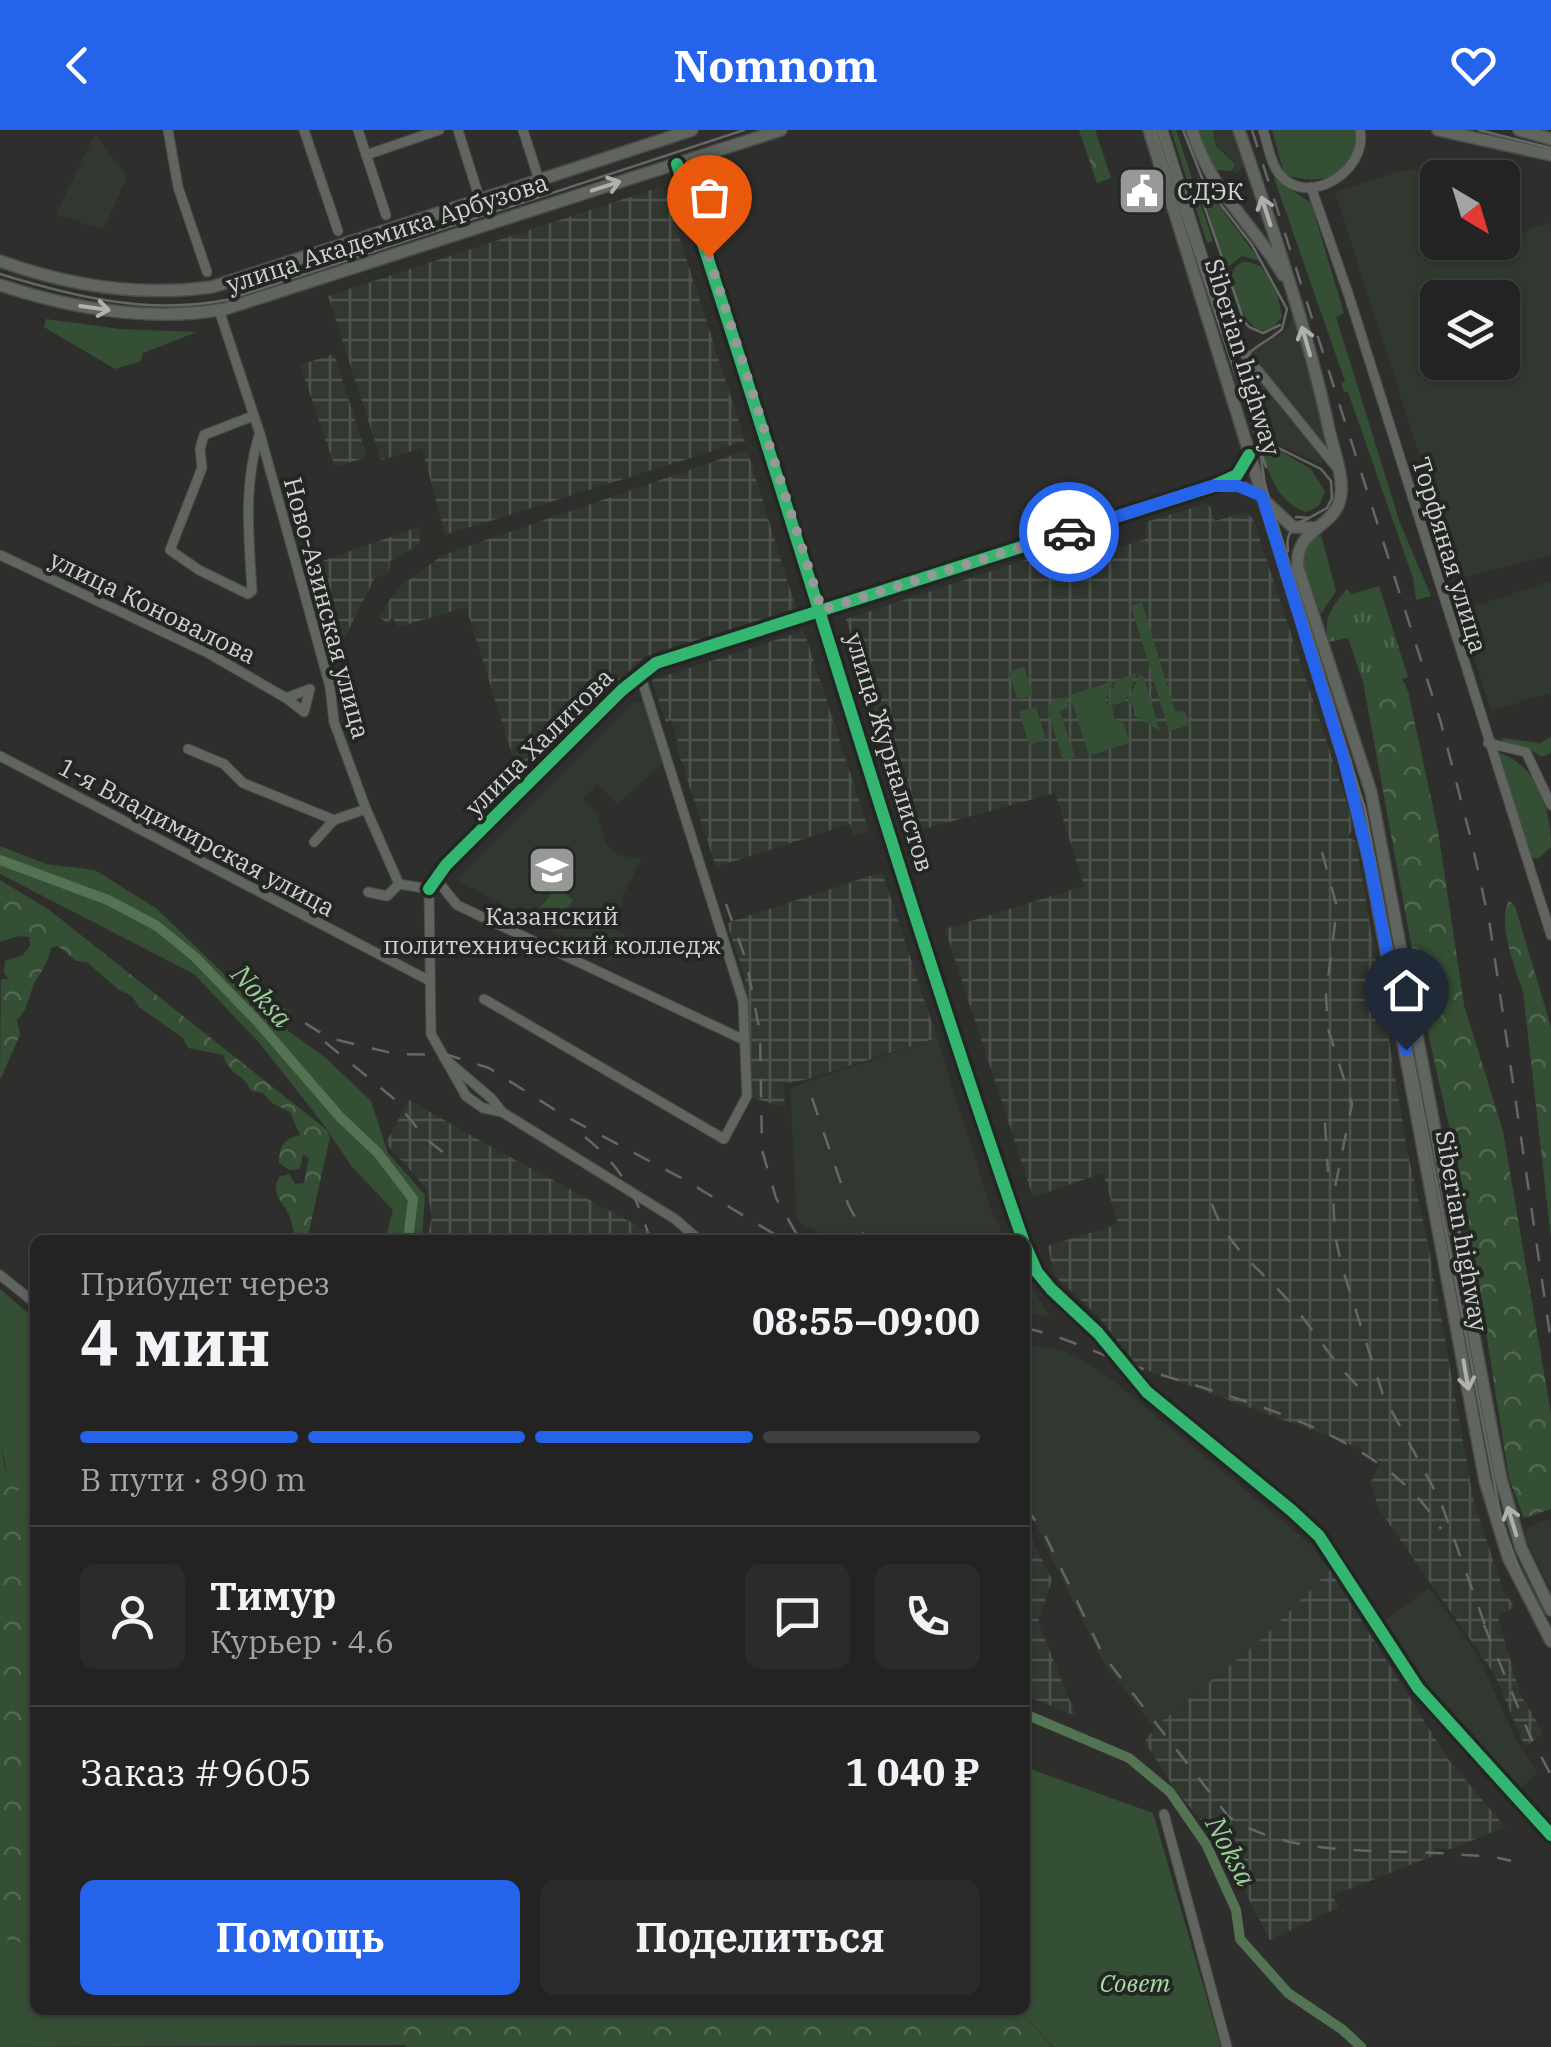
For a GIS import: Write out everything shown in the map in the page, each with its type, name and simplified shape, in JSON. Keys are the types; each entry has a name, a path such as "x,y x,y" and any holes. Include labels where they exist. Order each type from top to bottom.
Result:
{"main road":[{"name":"улица Академика Арбузова","path":"0,261 92,288 202,288 338,248 671,133 692,130"},
{"name":"улица Академика Арбузова","path":"2,287 95,310 184,314 220,310 780,130"},
{"name":"Siberian highway","path":"1149,130 1344,760 1369,860 1494,1515 1519,1582 1551,1642"},
{"path":"1192,130 1214,183 1257,236 1292,292"},
{"name":"Siberian highway","path":"1240,130 1320,390 1342,490 1330,517 1298,548 1298,568 1371,792 1501,1479 1521,1548 1551,1610"},
{"path":"1438,130 1551,155"},
{"path":"1519,130 1551,139"},
{"path":"1262,496 1293,527 1318,527"}],"street":[{"path":"168,130 178,186 207,272"},
{"path":"304,130 338,231"},
{"path":"358,130 386,215"},
{"path":"366,155 439,130"},
{"path":"458,130 480,200"},
{"path":"523,130 539,180"},
{"path":"1163,130 1226,332 1337,468"},
{"path":"1264,130 1280,175 1293,184 1311,187 1350,170 1369,130"},
{"path":"1360,130 1362,144"},
{"name":"улица Журналистов","path":"677,164 1021,1235"},
{"name":"Торфяная улица","path":"1311,187 1551,935"},
{"name":"Ново-Азинская улица","path":"220,310 260,434 330,687 334,722 399,884"},
{"path":"254,416 204,435 200,449 202,468 170,550 199,570 248,594 252,591 247,499 250,465 260,434"},
{"path":"1212,486 1237,474 1249,455"},
{"path":"1212,486 1238,486 1262,496"},
{"name":"улица Халитова","path":"429,889 640,674 656,663 1212,486"},
{"name":"улица Коновалова","path":"0,555 208,653 286,698"},
{"path":"484,998 724,1139 747,1096 743,1000 640,674"},
{"path":"1488,743 1526,752 1551,804"},
{"path":"188,750 224,764 243,783 334,820"},
{"name":"1-я Владимирская улица","path":"0,756 428,980"},
{"path":"314,842 334,820 366,809"},
{"path":"436,879 457,905 742,1039"},
{"path":"368,892 388,896 399,884 429,889 432,1034 466,1096 483,1108 502,1112 693,1235"},
{"name":"улица Журналистов","path":"1030,1256 1051,1289 1098,1332 1147,1392 1315,1532 1418,1688 1551,1836"},
{"path":"0,1275 30,1299"},
{"path":"1164,1814 1227,2047"}],"shaded area":[{"path":"1214,130 1234,130 1247,165 1233,175 1235,163 1217,146"},
{"path":"95,134 127,177 103,230 56,214"},
{"path":"1420,169 1420,260 1520,260 1520,233 1551,223 1551,555 1459,579 1335,192"},
{"path":"663,186 745,441 445,535 422,448 381,460 328,296"},
{"path":"1294,317 1330,450 1321,463 1267,440 1259,431 1243,384 1242,369 1254,350 1285,331"},
{"path":"334,354 367,457 335,467 300,365"},
{"path":"747,450 796,609 644,657 555,741 551,738 526,771 513,757 466,607 399,627 392,617 388,623 378,617 398,588 443,555"},
{"path":"1205,504 1210,506 1215,521 1245,512 1253,519 1347,803 1353,828 1348,837 1356,841 1408,1155 1426,1233 1474,1503 1504,1592 1515,1606 1498,1617 1520,1694 1543,1732 1525,1747 1495,1675 1378,1508 1371,1482 1381,1462 1347,1443 1136,1366 1100,1318 1054,1275 1048,1246 1118,1224 1103,1173 1033,1197 945,929 1084,886 1055,793 913,832 846,619 1092,538 1102,553 1146,539 1146,522"},
{"path":"418,527 418,545 390,561 389,572 374,579 342,643 333,648 309,566"},
{"path":"1551,581 1551,693 1491,711 1459,611"},
{"path":"804,631 869,831 854,836 850,824 716,867 675,742 678,740 671,720 666,722 652,680"},
{"name":"Казанский политехнический колледж","path":"635,702 644,703 664,762 618,804 597,784 583,799 598,815 606,844 618,855 642,859 611,927 626,935 610,962 457,880"},
{"path":"882,872 937,1038 783,1084 785,1108 751,1097 745,978 727,923"},
{"path":"937,1038 993,1216 1004,1235 822,1235 797,1221 790,1088"},
{"path":"409,1100 655,1235 428,1235 432,1217 427,1189 386,1143"},
{"path":"1030,1282 1049,1317 1030,1313"},
{"path":"1030,1344 1067,1352 1104,1373 1310,1544 1330,1570 1265,1636 1154,1728 1103,1662 1030,1514"},
{"path":"1551,1521 1551,1590 1525,1539 1528,1527"},
{"path":"1030,1535 1052,1580 1038,1622 1076,1716 1030,1697"},
{"path":"1330,1570 1448,1759 1505,1827 1451,1849 1435,1848 1435,1855 1332,1896 1339,1907 1270,1940 1219,1842 1174,1788 1145,1742 1154,1728 1265,1636"},
{"path":"1429,1588 1476,1652 1517,1741 1538,1773 1516,1792 1429,1691 1384,1621"}],"green space":[{"path":"1079,130 1095,130 1111,178 1097,183"},
{"path":"1171,130 1176,130 1213,241 1207,243"},
{"path":"1198,130 1213,130 1216,146 1235,164 1232,171 1217,170 1211,164"},
{"path":"1272,130 1355,130 1356,154 1344,171 1335,175 1293,177 1284,174"},
{"path":"1197,178 1260,261 1242,256 1229,266 1228,272"},
{"path":"1274,178 1311,203 1344,313 1336,317 1400,523 1431,596 1416,600 1413,578 1348,392 1344,392 1341,384 1345,381"},
{"path":"1244,261 1261,266 1277,293 1282,317 1272,327 1254,327 1242,310 1231,276"},
{"path":"46,319 120,329 197,332 143,353 141,361 115,369 44,327"},
{"path":"1273,447 1311,469 1325,492 1319,506 1306,512 1282,495 1261,451"},
{"path":"1321,535 1336,591 1321,614 1302,563 1308,542"},
{"path":"1379,586 1408,677 1366,691 1348,638 1329,642 1327,626 1333,607 1347,589 1352,594"},
{"path":"1142,602 1175,711 1185,712 1190,725 1169,731 1131,606"},
{"path":"1024,667 1033,695 1018,700 1008,672"},
{"path":"1137,673 1125,701 1114,705 1108,701 1116,680"},
{"path":"1140,674 1160,731 1134,716 1128,701"},
{"path":"1401,677 1408,691 1438,831 1464,1005 1503,1131 1551,1414 1551,1509 1524,1518 1509,1478 1464,1192 1425,1020 1364,687"},
{"path":"1113,681 1105,702 1113,707 1114,719 1124,724 1129,743 1089,756 1070,695"},
{"path":"1066,697 1069,707 1060,712 1075,757 1063,760 1047,708 1053,700"},
{"path":"1036,707 1046,740 1029,745 1019,712"},
{"path":"1551,737 1551,753 1542,757 1529,749 1504,744 1502,738 1540,743"},
{"path":"1499,753 1523,767 1545,804 1551,847 1539,858 1530,858"},
{"path":"0,846 46,864 95,870 157,909 266,1015 326,1058 371,1101 388,1153 425,1195 422,1235 386,1235 393,1210 352,1167 261,1045 194,974 0,874"},
{"path":"0,880 48,909 327,1130 330,1137 308,1235 294,1235 276,1189 279,1177 289,1174 295,1184 304,1183 309,1158 303,1154 300,1169 289,1170 279,1163 284,1144 300,1135 290,1112 263,1093 251,1091 223,1055 188,1048 183,1038 139,1007 132,996 58,946 51,948 17,1020 20,1035 0,1080 1,979 9,979 4,973 5,961 23,955 30,946 29,937 0,942"},
{"path":"557,887 573,900 552,927 535,914"},
{"path":"1509,901 1515,906 1551,1027 1551,1238 1523,991 1506,933"},
{"path":"0,1289 30,1315 30,1518 13,1499 0,1442"},
{"path":"0,1442 5,1469 21,1486 13,1499 30,1518 30,1944 9,1941 0,1934"},
{"name":"Совет","path":"1030,1769 1153,1813 1221,2047 1053,2047 1024,2015 1030,2015"},
{"path":"0,1934 9,1941 30,1944 30,2015 388,2015 407,2045 0,2047"},
{"path":"388,2015 1024,2015 1052,2047 406,2047"}],"waterway":[{"name":"Noksa","path":"0,860 108,900 157,926 195,957 340,1117 378,1153 413,1199 409,1235"},
{"name":"Noksa","path":"1030,1716 1129,1758 1170,1792 1206,1844 1236,1910 1240,1939 1288,1993 1361,2047"}],"tram line":[{"path":"0,274 112,301 169,306 226,300 744,130"},
{"path":"1155,130 1266,467"},
{"path":"1158,130 1255,427 1268,443 1321,469 1331,481 1332,498 1327,508 1309,518 1296,517"},
{"path":"1183,130 1204,183 1252,245 1287,309 1282,329 1242,362 1239,381"},
{"path":"1479,130 1551,148"},
{"path":"1196,182 1244,321 1263,333 1280,325"},
{"path":"1261,457 1265,485 1365,809 1502,1523 1525,1585 1551,1632"},
{"path":"1288,551 1291,530 1309,518"}],"railway":[{"path":"1252,130 1441,723 1472,843 1490,926 1551,1342"},
{"path":"1322,852 1337,907 1326,995 1328,1029 1352,1104 1333,1197 1341,1264 1383,1395 1440,1500 1489,1636"},
{"path":"726,904 746,960 760,1033 762,1150 776,1198 797,1235"},
{"path":"244,985 329,1038 396,1054 448,1055 489,1068 563,1115 683,1179 776,1235"},
{"path":"325,1042 393,1098 426,1139 453,1160"},
{"path":"812,1098 848,1204 864,1235"},
{"path":"1325,1123 1328,1172"},
{"path":"585,1137 626,1183 648,1235"},
{"path":"1212,1204 1237,1247 1295,1308 1365,1393"},
{"path":"1030,1329 1304,1423 1383,1467 1415,1495 1441,1529"},
{"path":"1030,1513 1045,1535 1103,1655 1228,1816 1254,1830 1312,1846 1511,1861"},
{"path":"1484,1625 1530,1736 1551,1775"}],"cycle path":[{"path":"677,164 933,972 1021,1235"},
{"path":"429,889 446,865 622,690 656,663 1213,486 1237,475 1249,455"},
{"path":"1030,1256 1051,1289 1098,1333 1147,1392 1319,1536 1418,1688 1551,1835"}],"way so far":[{"path":"709,257 822,610 1069,532"}],"place":[{"name":"СДЭК","path":"1142,191"},
{"name":"Казанский политехнический колледж","path":"552,870"}],"route":[{"path":"1069,532 1212,486 1238,486 1262,496 1344,760 1369,860 1406,1050"}]}
